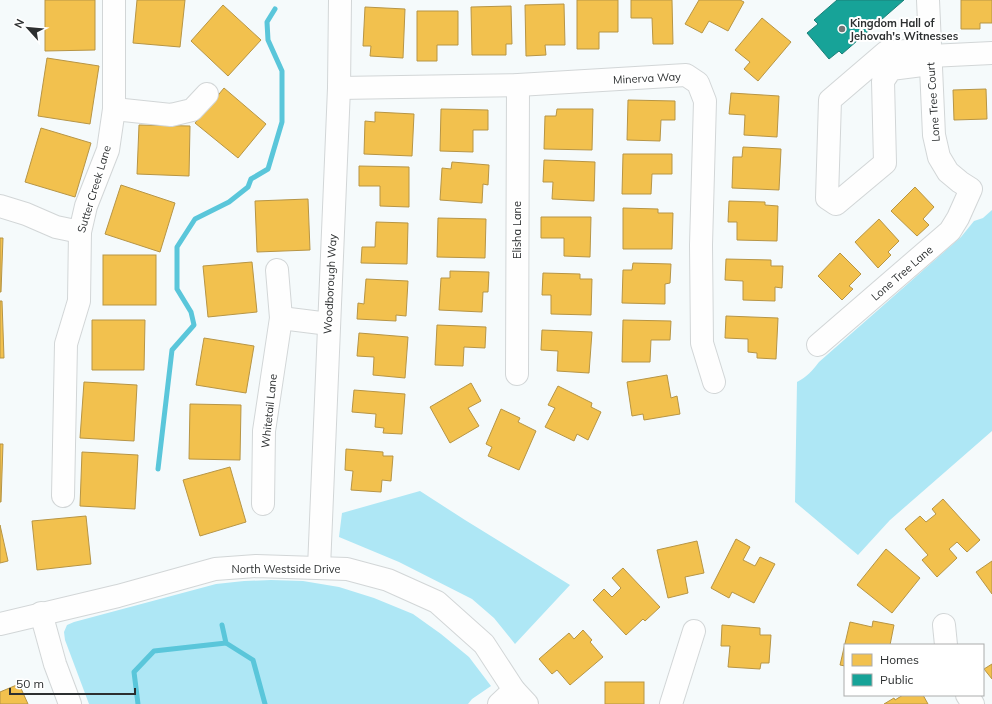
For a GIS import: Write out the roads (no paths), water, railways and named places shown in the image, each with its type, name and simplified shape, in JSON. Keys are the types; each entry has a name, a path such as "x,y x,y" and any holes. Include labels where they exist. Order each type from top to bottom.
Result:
{"street":[{"name":"Sutter Creek Lane","path":"63,496 66,344 78,301 80,232 86,206 108,150 114,109 114,0"},
{"name":"Woodborough Way","path":"319,568 339,88 340,0"},
{"name":"Lone Tree Court","path":"928,0 923,58 934,135 939,157 948,172 971,189"},
{"path":"923,58 891,69 883,81 885,163 836,204 827,198 830,100 886,52 923,58 992,53"},
{"name":"Minerva Way","path":"339,88 518,86 686,75 698,83 705,101 701,245 702,343 714,382"},
{"name":"Elisha Lane","path":"517,374 518,86"},
{"path":"114,109 171,115 192,110 207,94"},
{"name":"Lone Tree Lane","path":"818,345 950,231 958,218 971,189"},
{"path":"0,206 26,214 56,228 80,232"},
{"name":"Whitetail Lane","path":"263,504 264,431 281,318 277,270"},
{"path":"281,318 329,324"},
{"name":"North Westside Drive","path":"0,624 41,613 118,596 215,569 256,566 347,569 388,580 437,602 484,644 513,699"},
{"path":"41,613 55,664 70,704"},
{"path":"671,704 694,631"}],"waterway":[{"path":"158,469 172,350 194,325 191,312 177,289 177,247 195,219 229,202 248,187 251,179 268,169 282,122 282,71 268,40 267,22 275,9"},
{"path":"222,625 226,643 253,660 265,704"},
{"path":"138,704 134,672 154,651 226,643"}],"place":[{"name":"Kingdom Hall of Jehovah's Witnesses","path":"842,29"}]}
